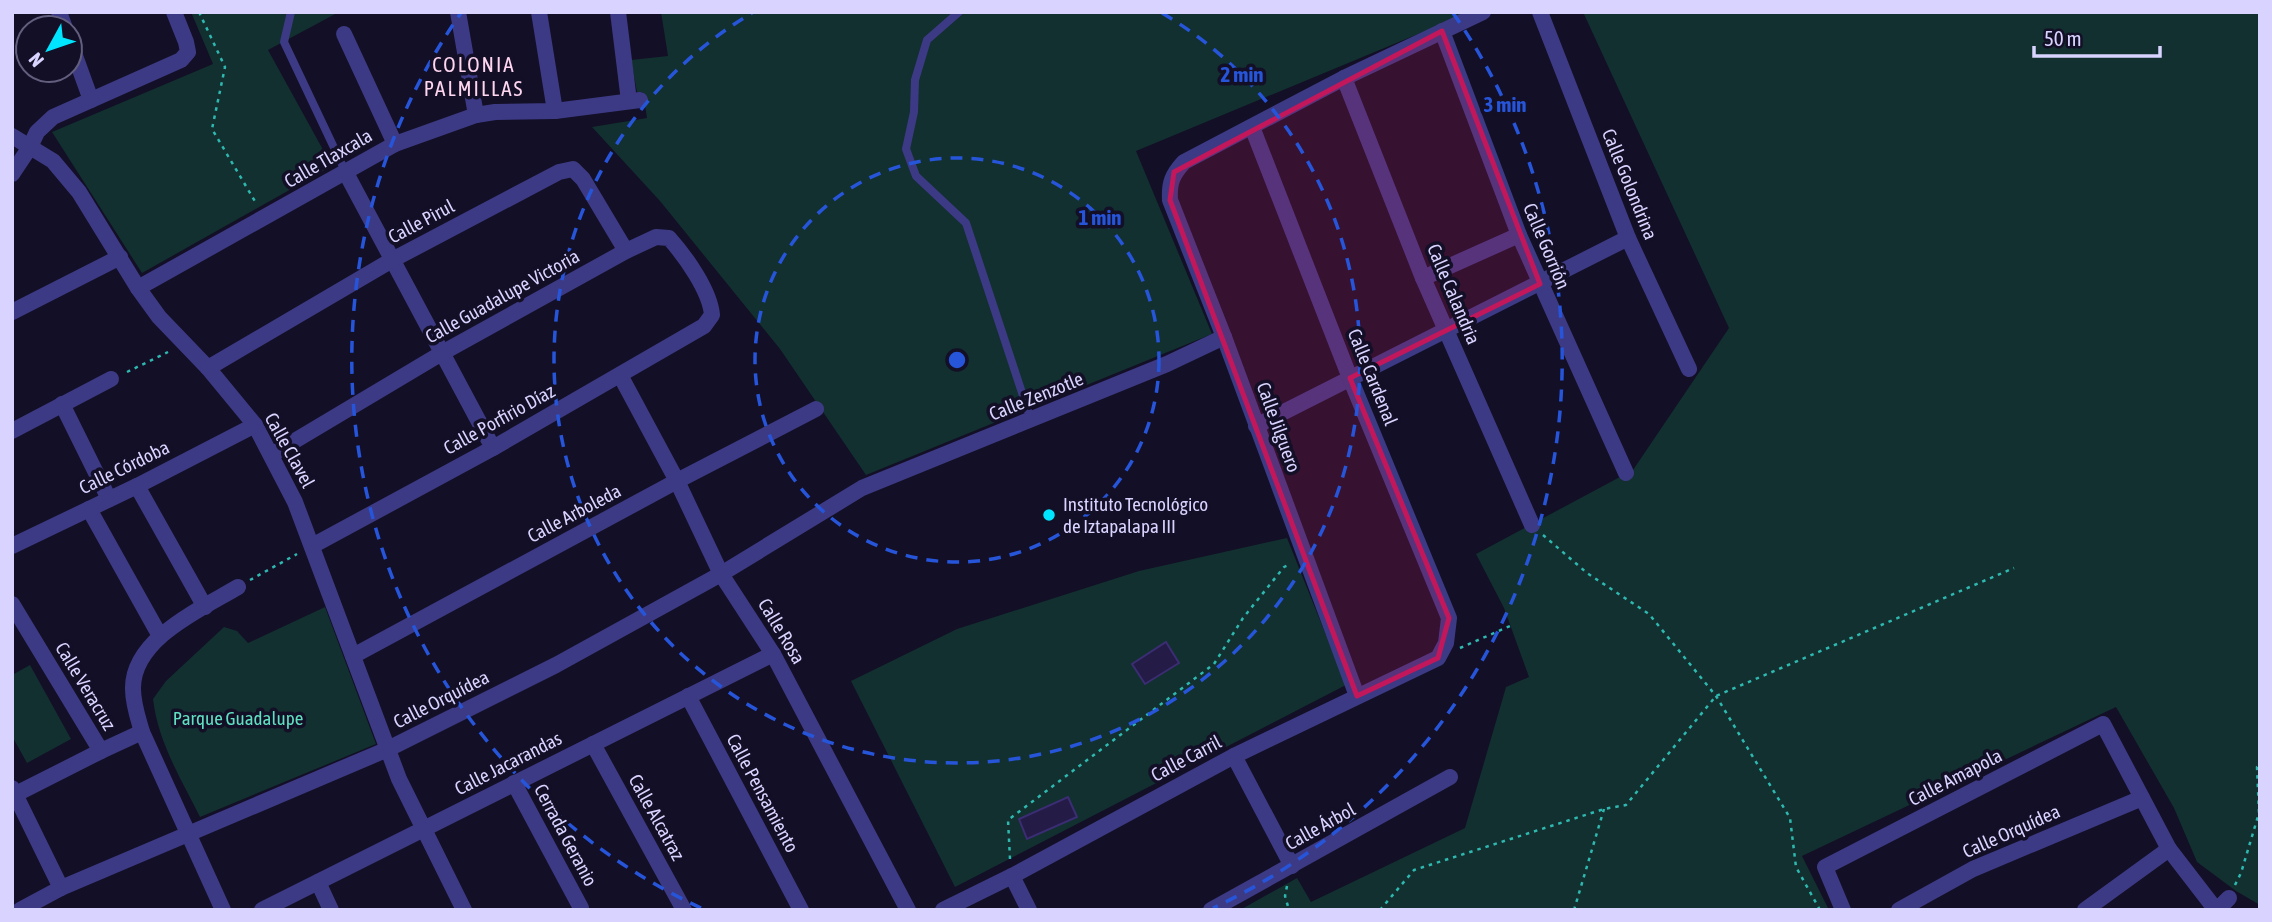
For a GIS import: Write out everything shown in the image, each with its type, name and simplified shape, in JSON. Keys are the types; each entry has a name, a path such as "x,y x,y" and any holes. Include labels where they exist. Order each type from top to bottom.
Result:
{"street":[{"path":"12,174 37,132 53,117 181,60 188,52 174,12"},
{"path":"458,12 476,115"},
{"path":"539,12 555,111"},
{"name":"Calle Tlaxcala","path":"138,288 395,144 476,115 495,111 555,111 635,101 618,12"},
{"path":"1252,127 1344,78 1483,12"},
{"name":"Calle Golondrina","path":"1540,12 1628,238 1689,369"},
{"name":"Calle Gorrión","path":"1442,31 1519,235 1626,472"},
{"path":"344,34 395,144"},
{"name":"Calle Calandria","path":"1344,78 1423,278 1532,525"},
{"path":"84,81 91,100"},
{"name":"Calle Jilguero","path":"1252,127 1184,162 1174,172 1169,184 1170,200 1224,337 1357,696"},
{"name":"Calle Cardenal","path":"1252,127 1350,379 1449,618 1442,650"},
{"name":"Calle Clavel","path":"12,136 53,161 79,192 159,317 208,368 255,425 295,502 399,779 464,910"},
{"name":"Calle Pirul","path":"208,368 392,260 559,172 573,169 583,179 625,251"},
{"path":"346,173 493,447"},
{"path":"1423,278 1519,235"},
{"name":"Calle Guadalupe Victoria","path":"271,455 442,353 625,251 656,237 669,238 678,248 711,300 712,315 704,326"},
{"path":"1256,426 1628,238"},
{"path":"12,312 120,257"},
{"name":"Calle Porfirio Díaz","path":"312,546 493,447 704,326"},
{"name":"Calle Zenzotle","path":"862,488 1031,421 1224,337"},
{"name":"Calle Rosa","path":"620,375 677,481 721,574 773,654 908,910"},
{"path":"12,431 111,379"},
{"path":"62,404 109,499"},
{"name":"Calle Arboleda","path":"353,656 816,409"},
{"name":"Calle Córdoba","path":"12,546 255,425"},
{"path":"137,486 205,607"},
{"name":"Calle Orquídea","path":"20,910 46,904 61,888 388,749 556,665 721,574 862,488"},
{"path":"89,509 160,636"},
{"path":"223,910 142,732 132,686 145,650 160,636 238,587"},
{"name":"Calle Veracruz","path":"12,604 101,751 142,732"},
{"name":"Calle Carril","path":"943,910 1012,876 1234,756 1357,696 1442,650"},
{"name":"Calle Jacarandas","path":"262,910 773,654"},
{"name":"Calle Pensamiento","path":"688,696 801,910"},
{"name":"Calle Amapola","path":"1843,910 1825,867 2103,724 2142,798"},
{"name":"Calle Alcatraz","path":"593,744 684,910"},
{"path":"61,888 13,793 101,751"},
{"path":"1234,756 1292,866"},
{"name":"Calle Árbol","path":"1211,910 1450,777"},
{"name":"Cerrada Geranio","path":"514,783 581,908"},
{"path":"2142,798 2169,849 2217,910 2229,898"},
{"name":"Calle Orquídea","path":"1899,910 1973,870 2142,798"},
{"path":"2085,910 2169,849"},
{"path":"1012,876 1029,910"},
{"path":"318,882 331,910"}],"lane":[{"path":"291,12 284,42 346,173"},
{"path":"959,12 927,40 915,80 914,112 906,149 916,176 966,223 1031,421"}],"path":[{"path":"199,12 225,67 212,129 265,217"},
{"path":"111,379 184,344"},
{"path":"1532,525 1587,573 1649,614 1716,696 1790,818 1796,867 1820,910"},
{"path":"238,587 312,546"},
{"path":"1012,876 1008,821 1214,664 1243,618 1284,567 1306,555"},
{"path":"1380,910 1414,870 1626,804 1716,696 2014,568"},
{"path":"1442,650 1510,626"},
{"path":"2229,898 2241,873 2260,813 2257,767 2260,765"},
{"path":"1574,910 1604,810"}],"highlighted area":[{"path":"1442,31 1540,284 1350,378 1449,618 1438,658 1357,696 1170,200 1174,172"}],"green space":[{"path":"191,12 339,12 268,50 332,166 142,273 52,132 213,64"},
{"path":"661,12 1471,12 1136,151 1212,334 866,475 780,349 660,201 592,127 647,118 643,92 637,92 631,60 668,56"},
{"path":"1583,12 2260,12 2260,905 2197,862 2174,808 2116,707 1802,856 1829,910 1240,910 1297,878 1311,902 1465,828 1506,687 1529,677 1504,608 1476,554 1633,470 1729,328"},
{"path":"1287,538 1346,685 955,887 851,681 957,629 1139,571"},
{"name":"Parque Guadalupe","path":"325,607 376,744 200,817 165,745 153,699 166,681 224,627 237,631 248,643"},
{"path":"30,665 71,739 27,763 12,736 12,675"}],"building":[{"path":"1166,642 1179,663 1145,684 1132,664"},
{"path":"1068,797 1077,817 1027,839 1019,819"}],"place":[{"name":"Instituto Tecnológico de Iztapalapa III","path":"1049,515"}],"district":[{"name":"COLONIA PALMILLAS","path":"474,77"}]}
